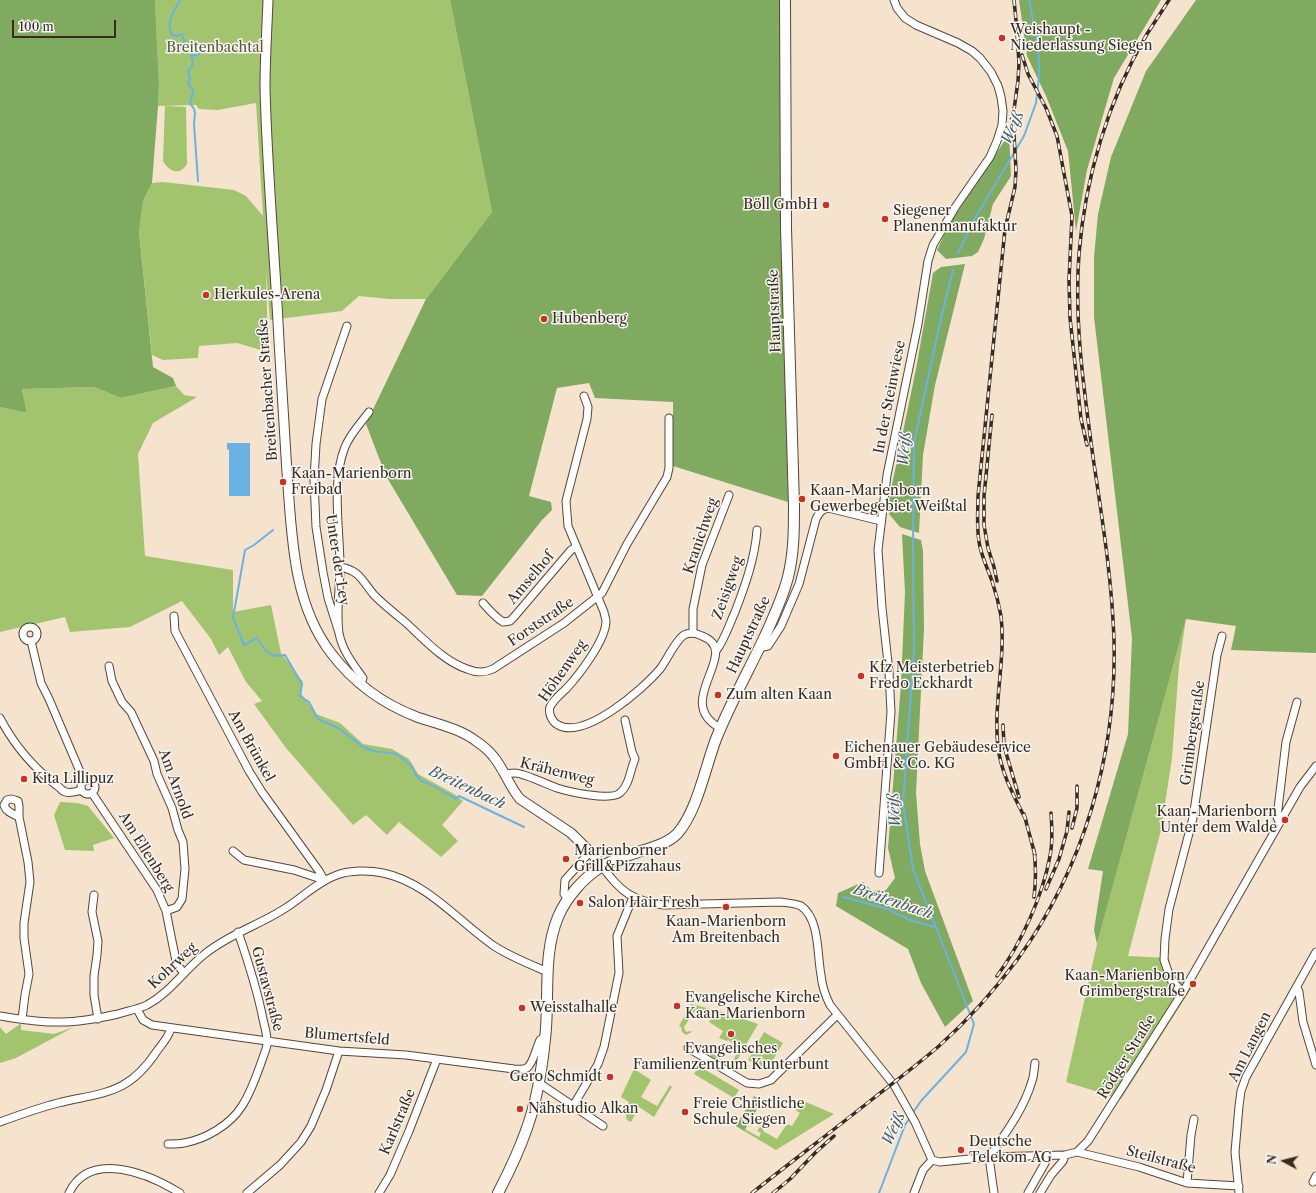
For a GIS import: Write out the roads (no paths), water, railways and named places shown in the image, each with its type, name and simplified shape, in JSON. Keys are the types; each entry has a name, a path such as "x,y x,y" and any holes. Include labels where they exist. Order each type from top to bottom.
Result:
{"main road":[{"name":"Hauptstraße","path":"498,1193 512,1165 527,1127 539,1083 546,1037 548,972 551,938 558,917 575,890 592,873 602,866 658,845 669,840 678,833 692,810 720,728 779,606 788,577 794,539 794,506 787,235 786,0"}],"street":[{"name":"Breitenbacher Straße","path":"268,0 265,85 271,220 290,512 297,570 307,608 330,652 360,684 382,700 400,710 463,733 476,741 493,756 514,792 520,799 571,833 602,866"},
{"name":"In der Steinwiese","path":"879,873 891,712 889,672 882,608 878,550 887,475 918,324 928,261 933,245 956,206 990,156 1002,125 1003,111 998,86 991,72 980,58 972,51 958,43 916,25 905,18 897,8 894,0"},
{"name":"Unter der Ley","path":"339,633 328,598 316,527 314,465 322,399 347,326"},
{"name":"Höhenweg","path":"584,396 588,407 587,419 566,501 568,526 604,612 606,621 604,631 588,661 550,708 553,720 560,726 567,727 582,725 602,717 634,696 661,668 679,640 685,635 693,633"},
{"path":"360,684 363,678 345,653 339,633 338,603 340,567 338,494 339,475 345,447 369,412"},
{"name":"Forststraße","path":"340,567 348,568 359,575 375,596 444,656 457,665 478,672 485,672 493,669 559,626 602,593 627,544 667,477 669,468 669,418"},
{"name":"Kranichweg","path":"693,633 694,609 702,565 729,495"},
{"path":"760,648 768,646 781,626 799,584 816,519 819,513 823,509 828,508 881,521"},
{"name":"Zeisigweg","path":"716,651 723,642 744,589 756,540 756,530"},
{"name":"Amselhof","path":"482,603 492,614 503,622 510,621 571,550 576,547"},
{"name":"Am Brünkel","path":"174,616 175,631 249,771 324,880"},
{"path":"693,633 704,636 714,644 716,651 716,658 704,691 703,706 708,720 720,728"},
{"name":"Grimbergstraße","path":"1183,992 1171,980 1164,960 1165,939 1169,908 1194,818 1217,655 1222,636"},
{"name":"Am Ellenberg","path":"31,641 41,683 84,781 88,780 94,784 95,787 92,793 157,890 166,911 176,960 184,973"},
{"name":"Am Arnold","path":"109,666 112,681 122,702 131,712 154,761 156,774 172,808 183,842 186,869 182,900 177,907 166,911"},
{"path":"1279,822 1278,817 1286,742 1297,702"},
{"path":"0,718 25,755 46,777 64,791 73,793 81,790"},
{"name":"Krähenweg","path":"505,775 514,773 559,788 592,795 614,796 620,794 630,776 630,768 635,759 625,720"},
{"name":"Rödger Straße","path":"1077,1152 1088,1141 1183,992 1279,822 1300,787 1316,766"},
{"path":"81,790 84,781"},
{"path":"81,790 86,794 92,793"},
{"path":"19,817 28,862 30,882 24,923 24,938 29,974 22,1019"},
{"path":"233,851 244,860 294,870 324,880"},
{"path":"568,899 564,894 565,880 590,852"},
{"path":"602,866 618,887 633,897 650,903 664,906 737,902 780,902 795,904 807,912 814,927 824,993 830,1005 894,1085 915,1122 932,1160"},
{"name":"Kohrweg","path":"0,1016 62,1022 98,1018 137,1009 169,990 184,973 217,944 285,908 324,880 338,874 356,872 374,872 398,877 414,885 432,897 495,946 514,957 548,972"},
{"path":"94,894 92,912 98,941 94,976 94,996 98,1018"},
{"path":"574,1106 598,1064 604,1047 619,974 617,936 633,897"},
{"name":"Gustavstraße","path":"168,1144 183,1144 208,1135 223,1126 235,1116 248,1095 268,1041 252,972 238,932"},
{"name":"Am Langen","path":"1239,1190 1235,1152 1241,1091 1246,1077 1316,952"},
{"path":"1297,987 1303,1022 1316,1065"},
{"name":"Blumertsfeld","path":"137,1009 143,1020 147,1023 171,1028 339,1051 406,1055 514,1069 526,1068 532,1061 540,1040 546,1037"},
{"path":"688,1048 742,1081 747,1083 765,1083 775,1076 837,1015"},
{"path":"0,1122 33,1110 59,1103 104,1094 131,1081 153,1058 170,1033 171,1028"},
{"path":"247,1193 280,1165 301,1142 311,1126 326,1090 339,1051"},
{"name":"Karlstraße","path":"379,1193 390,1175 437,1059"},
{"path":"994,1193 989,1157 1025,1100 1032,1081 1035,1063"},
{"path":"539,1083 603,1126"},
{"path":"1187,1183 1191,1135 1194,1119"},
{"path":"932,1160 940,1162 989,1157 1065,1155 1077,1152"},
{"name":"Steilstraße","path":"1077,1152 1139,1167 1187,1183 1239,1190"},
{"path":"1040,1193 1051,1175 1063,1161 1065,1155"},
{"path":"1028,1193 1045,1163 1047,1156"},
{"path":"914,1193 923,1170 932,1160"},
{"path":"69,1193 72,1186 79,1179 89,1173 101,1169 128,1170 141,1174 180,1193"}],"water":[{"path":"227,443 250,443 250,496 229,496 229,450 227,449"}],"waterway":[{"name":"Breitenbach","path":"180,0 171,17 169,26 170,31 172,35 177,36 182,34 184,41 189,47 198,48 199,54 196,56 191,54 193,64 188,71 190,78 188,84 193,91 190,103 195,113 194,124 198,181"},
{"name":"Weiß","path":"958,253 974,220 1024,136 1036,103 1039,62 1037,40 1029,0"},
{"name":"Weiß","path":"912,1114 921,1101 966,1052 974,1024 913,869 903,803 914,651 914,443 953,270"},
{"name":"Breitenbach","path":"273,530 245,550 233,618 244,645 257,638 265,650 274,656 285,655 302,684 300,696 309,702 318,719 338,728 363,747 374,751 396,754 411,765 421,781 430,784 456,799 459,796 524,827"},
{"name":"Breitenbach","path":"843,897 885,908 910,920 937,928"},
{"name":"Weiß","path":"879,1193 905,1125 910,1118"}],"railway":[{"path":"1014,0 1018,40"},
{"path":"752,1193 939,1046 990,994 1017,960 1041,925 1061,887 1078,848 1092,808 1110,725 1114,640 1109,571 1086,407 1081,356 1078,305 1079,254 1082,225 1093,168 1110,113 1133,59 1169,0"},
{"path":"1017,34 1019,63 1013,117 1016,170 1015,187 1005,229 978,496 978,534 980,547 993,585 1001,616 1002,649 997,714 998,747 1005,775 1026,820"},
{"path":"1022,55 1028,74 1046,108 1057,136 1072,216 1069,280 1070,318 1081,419 1087,445"},
{"path":"992,415 984,496 984,525 988,548 997,581"},
{"path":"1003,725 1004,746 1019,797"},
{"path":"1072,828 1077,808 1077,786"},
{"path":"1046,889 1059,859 1067,831 1069,812"},
{"path":"997,976 1006,963 1030,919 1042,887 1051,851 1051,813"},
{"path":"1024,814 1035,855"},
{"path":"1034,850 1036,874 1034,897"},
{"path":"773,1193 790,1179 834,1136"}],"place":[{"name":"Weishaupt - Niederlassung Siegen","path":"1002,38"},
{"name":"Böll GmbH","path":"826,205"},
{"name":"Siegener Planenmanufaktur","path":"885,219"},
{"name":"Herkules-Arena","path":"206,295"},
{"name":"Hubenberg","path":"544,319"},
{"name":"Kaan-Marienborn Freibad","path":"283,482"},
{"name":"Kaan-Marienborn Gewerbegebiet Weißtal","path":"802,499"},
{"name":"Kfz Meisterbetrieb Fredo Eckhardt","path":"861,676"},
{"name":"Zum alten Kaan","path":"718,695"},
{"name":"Eichenauer Gebäudeservice GmbH & Co. KG","path":"836,756"},
{"name":"Kita Lillipuz","path":"24,779"},
{"name":"Kaan-Marienborn Unter dem Walde","path":"1285,820"},
{"name":"Marienborner Grill&Pizzahaus","path":"566,859"},
{"name":"Salon Hair Fresh","path":"580,903"},
{"name":"Kaan-Marienborn Am Breitenbach","path":"726,907"},
{"name":"Kaan-Marienborn Grimbergstraße","path":"1193,984"},
{"name":"Evangelische Kirche Kaan-Marienborn","path":"677,1006"},
{"name":"Weisstalhalle","path":"522,1008"},
{"name":"Evangelisches Familienzentrum Kunterbunt","path":"731,1034"},
{"name":"Gero Schmidt","path":"610,1077"},
{"name":"Nähstudio Alkan","path":"520,1109"},
{"name":"Freie Christliche Schule Siegen","path":"685,1112"},
{"name":"Deutsche Telekom AG","path":"961,1150"}],"park label":[{"name":"Breitenbachtal","path":"215,48"}]}
